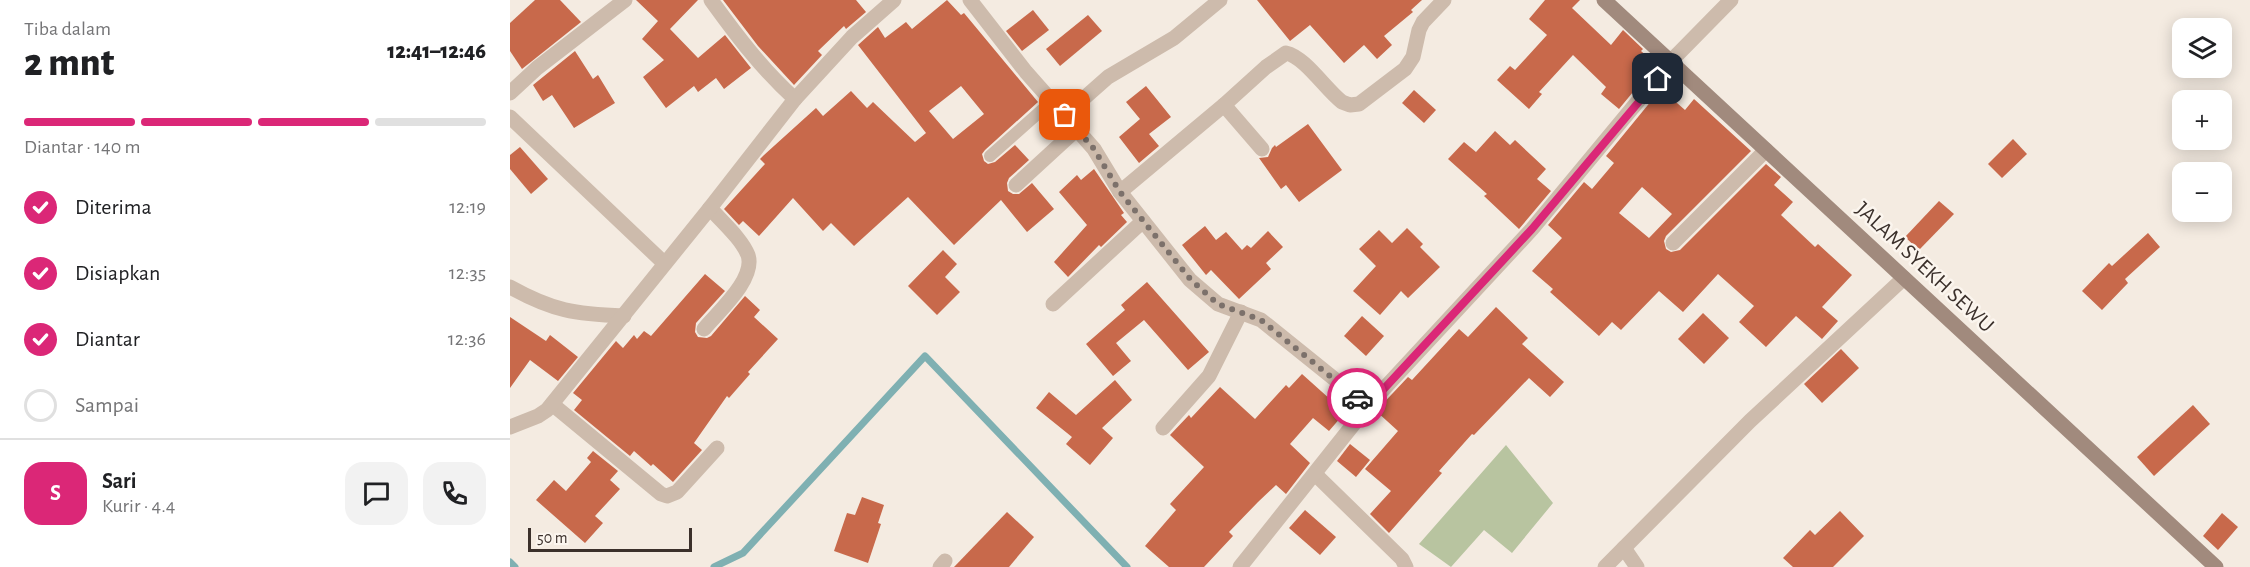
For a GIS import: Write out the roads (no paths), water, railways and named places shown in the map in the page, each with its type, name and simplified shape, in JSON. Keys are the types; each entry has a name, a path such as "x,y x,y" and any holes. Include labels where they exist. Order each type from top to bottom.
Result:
{"street":[{"path":"510,93 537,68 624,0"},
{"path":"711,0 748,53 795,99"},
{"path":"510,427 538,416 552,404 795,99 852,37 894,0"},
{"path":"970,0 1026,72 1094,149 1120,192 1191,280 1218,304 1261,320 1368,406"},
{"path":"1065,115 1108,77 1184,32 1220,0"},
{"path":"1120,192 1266,67 1286,53 1290,53 1302,63 1342,102 1350,105 1359,104 1392,81 1410,64 1419,30 1428,16 1444,0"},
{"name":"JALAM SYEKH SEWU","path":"1604,0 1675,57 1766,150 2216,567"},
{"path":"1240,567 1368,406 1532,229 1675,57 1731,0"},
{"path":"1224,105 1262,149"},
{"path":"510,117 664,263"},
{"path":"1016,185 1077,129"},
{"path":"1672,243 1766,150"},
{"path":"704,328 742,284 749,266 748,256 741,243 710,208"},
{"path":"1053,304 1143,221"},
{"path":"1605,567 1750,421 1904,278"},
{"path":"510,287 558,310 582,314 624,316"},
{"path":"1162,428 1209,376 1241,312"},
{"path":"552,404 661,494 667,496 677,492 717,448"},
{"path":"1315,474 1402,559 1406,567"},
{"path":"1624,548 1637,567"}],"lane":[{"path":"990,156 1052,101"}],"waterway":[{"path":"714,567 743,553 925,356 1127,567"},
{"path":"510,562 515,567"}]}
